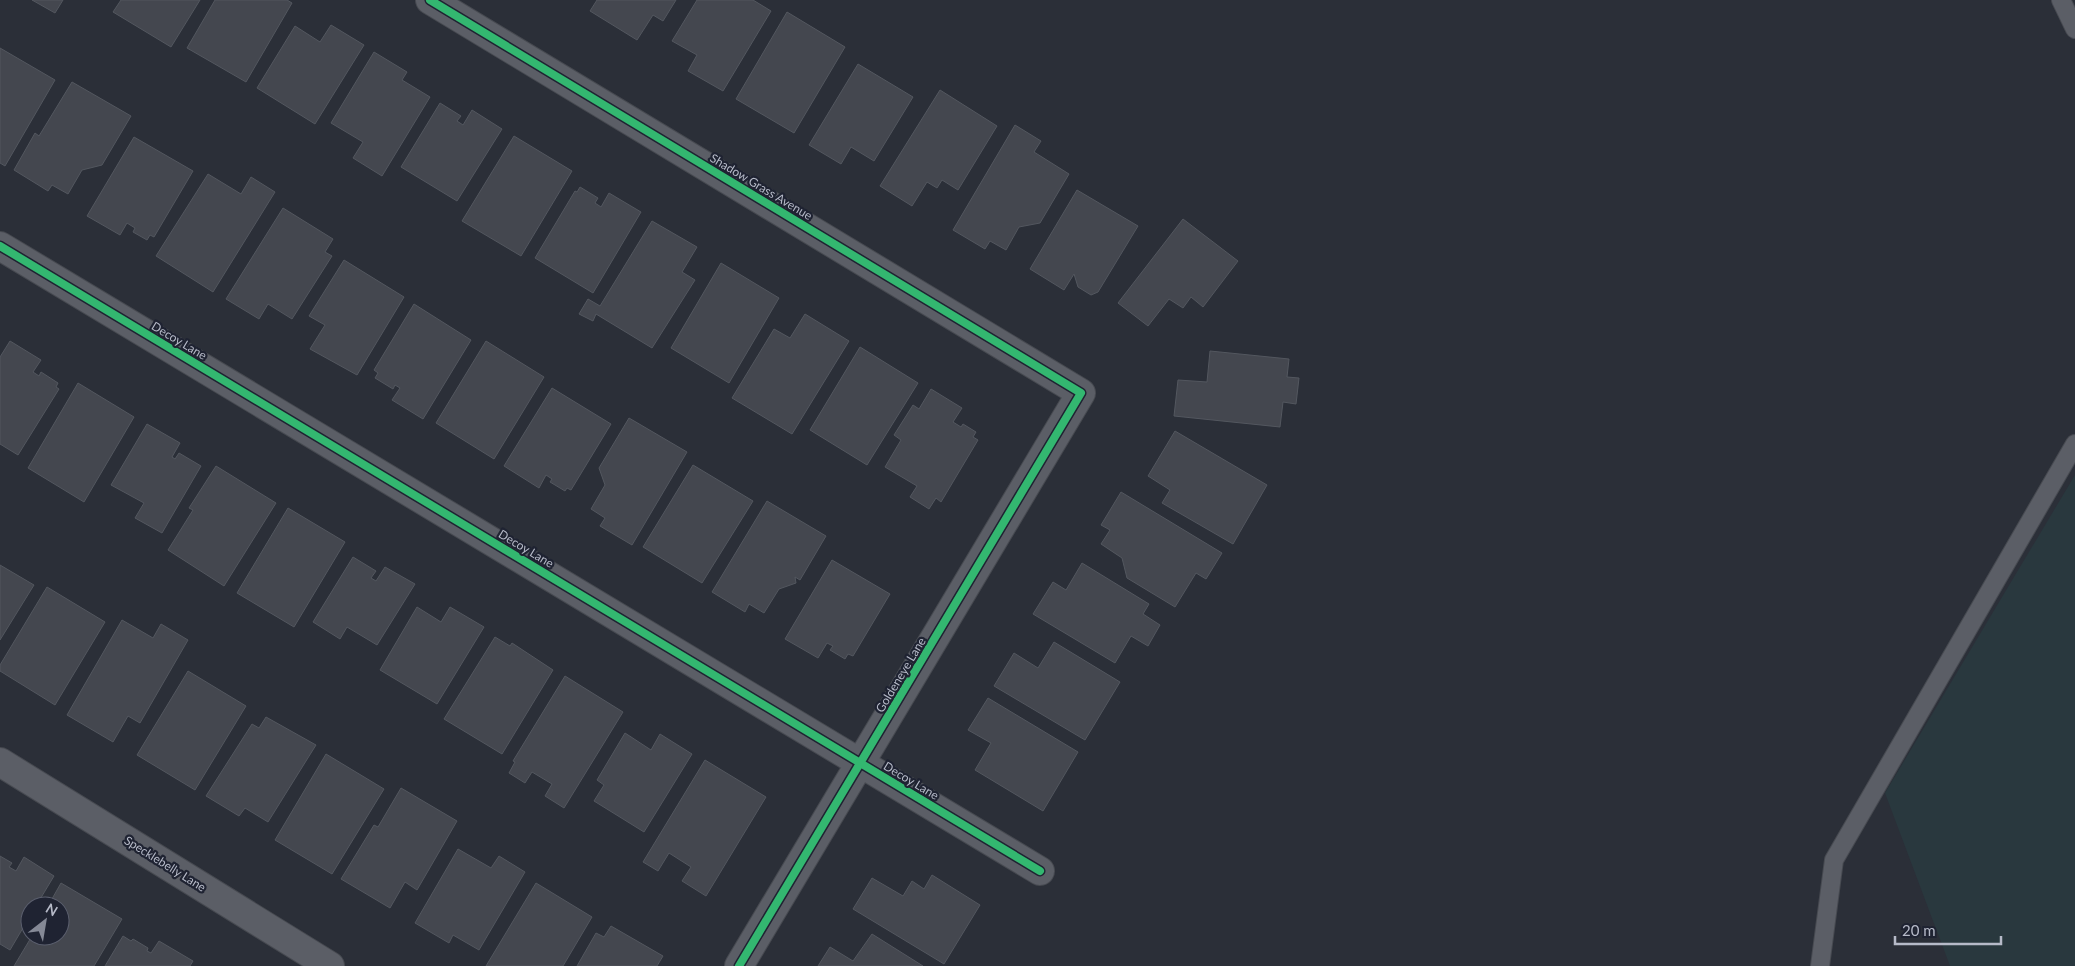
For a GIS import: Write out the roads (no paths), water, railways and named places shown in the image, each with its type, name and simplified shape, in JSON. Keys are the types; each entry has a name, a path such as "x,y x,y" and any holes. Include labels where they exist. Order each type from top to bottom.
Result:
{"street":[{"name":"Shadow Grass Avenue","path":"430,0 1081,393"},
{"name":"Decoy Lane","path":"0,246 1040,871"},
{"name":"Goldeneye Lane","path":"739,966 1081,393"},
{"name":"Specklebelly Lane","path":"0,762 330,966"}],"lane":[{"path":"2061,0 2075,29"},
{"path":"1820,966 1834,860 2075,444"}]}
